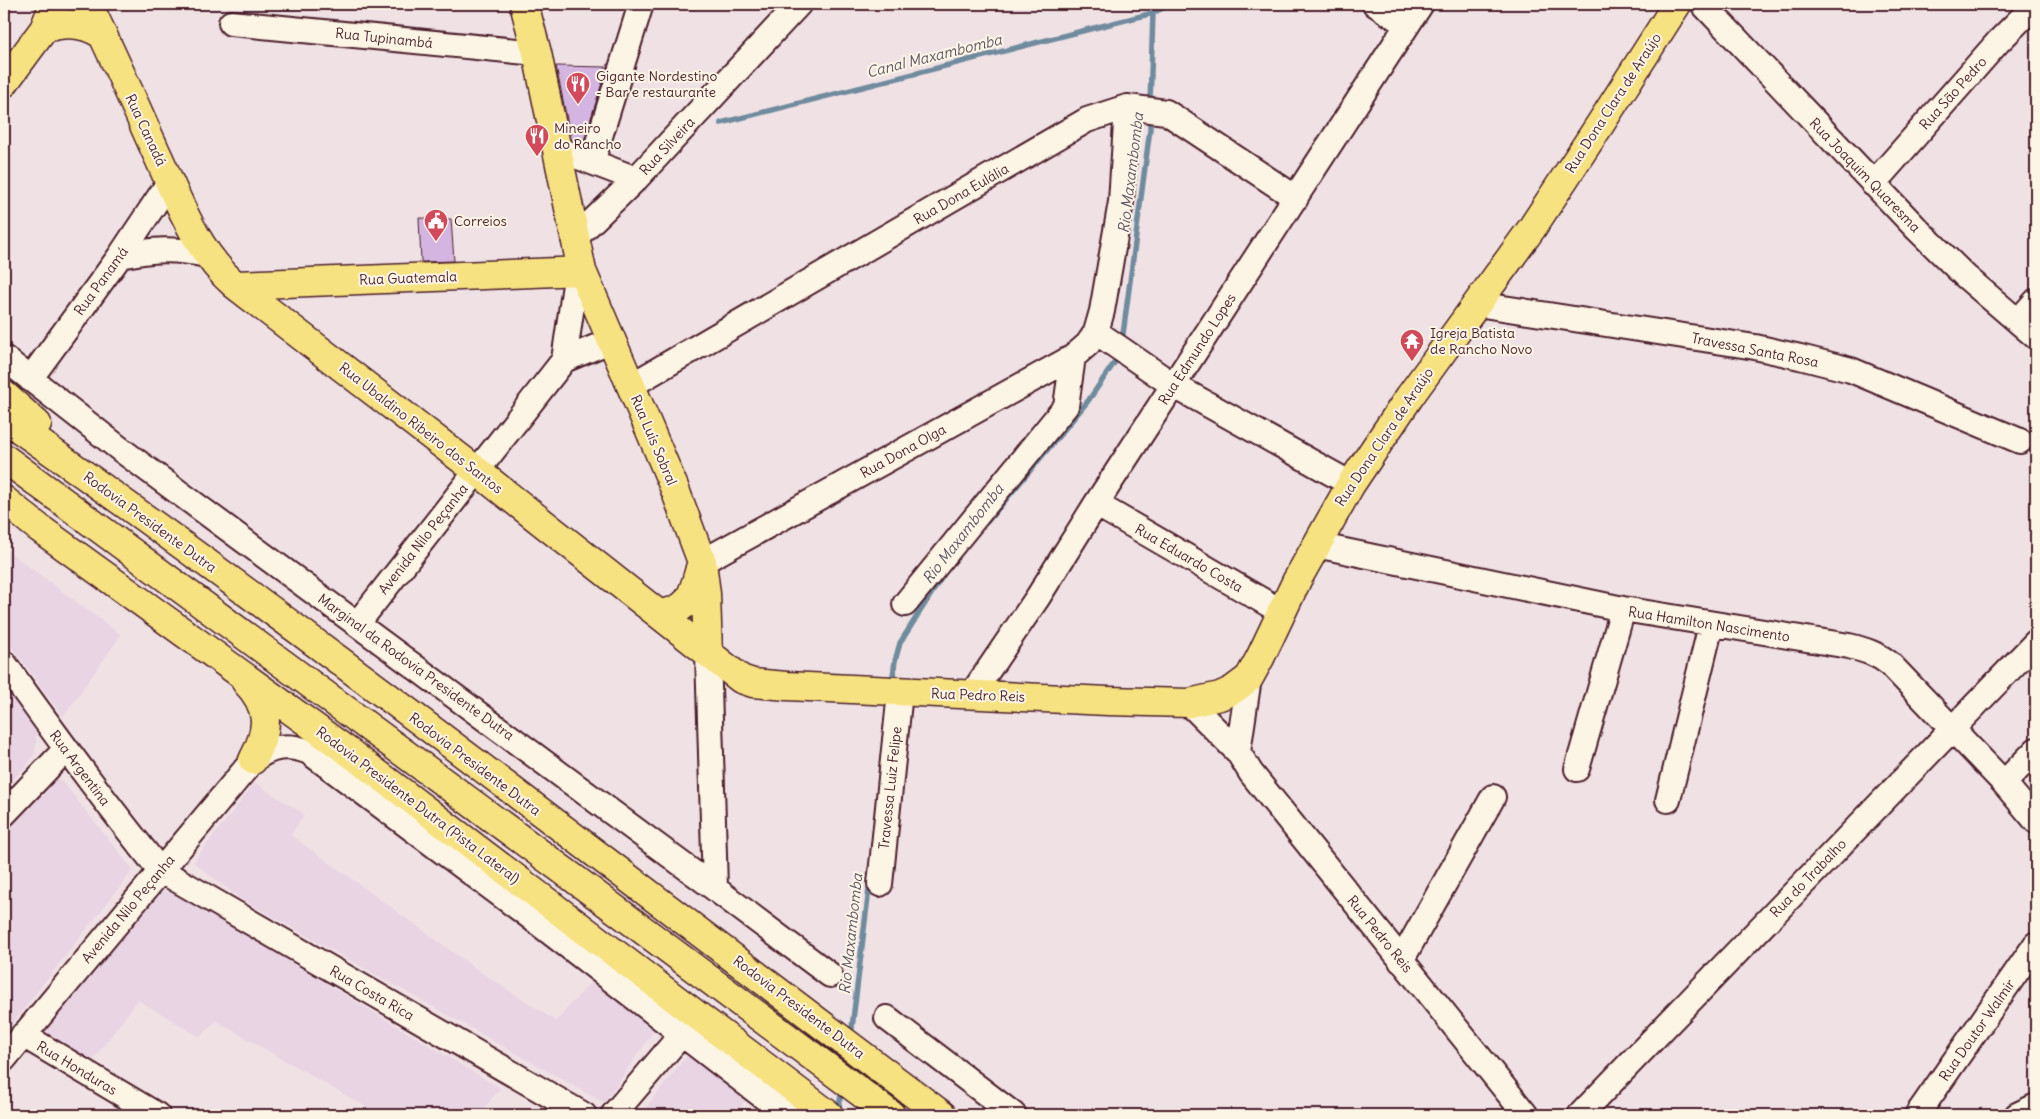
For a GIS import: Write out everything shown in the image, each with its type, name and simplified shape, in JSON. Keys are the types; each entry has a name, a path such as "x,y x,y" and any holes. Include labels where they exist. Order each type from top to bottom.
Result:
{"main road":[{"path":"4,83 44,29 54,4"},
{"name":"Rua Canadá","path":"88,4 184,213 207,255"},
{"name":"Rua Luís Sobral","path":"524,4 537,54 579,271 674,487 702,562 706,594 708,653"},
{"name":"Rua Dona Clara de Araújo","path":"1249,678 1316,545 1351,484 1410,396 1572,168 1677,4"},
{"path":"44,29 64,24 79,24 103,35"},
{"name":"Rua Ubaldino Ribeiro dos Santos","path":"207,255 218,271 234,285 477,471 708,653"},
{"name":"Rua Guatemala","path":"234,285 579,271"},
{"path":"4,394 115,496"},
{"name":"Rodovia Presidente Dutra","path":"4,418 115,496 340,662 942,1115"},
{"path":"4,458 572,877 885,1111"},
{"name":"Rodovia Presidente Dutra (Pista Lateral)","path":"4,500 39,528 366,764 808,1110"},
{"path":"4,508 25,523 39,528"},
{"path":"659,614 679,609 687,603 693,592 702,562"},
{"name":"Rua Pedro Reis","path":"708,653 741,679 753,683 868,691 1189,703"},
{"path":"231,666 253,689 265,712 263,737 253,760"},
{"path":"1189,703 1220,696 1249,678"}],"street":[{"path":"592,162 641,4"},
{"name":"Rua Silveira","path":"574,239 636,179 799,4"},
{"path":"1375,4 1407,25"},
{"name":"Rua Edmundo Lopes","path":"972,694 1038,597 1096,504 1421,4"},
{"name":"Rua Joaquim Quaresma","path":"1703,4 1873,184 1965,276 2036,337"},
{"name":"Rua São Pedro","path":"1873,184 1998,42 2036,4"},
{"name":"Rua Tupinambá","path":"232,23 537,54"},
{"name":"Rua Dona Eulália","path":"630,386 1087,120 1131,107 1166,112 1296,198"},
{"name":"Rua Dona Olga","path":"702,562 1073,358 1088,344 1112,342 1109,276 1121,202 1131,107"},
{"name":"Rua Silveira","path":"555,148 636,179"},
{"name":"Rua Panamá","path":"30,379 120,256 170,181"},
{"path":"120,256 164,249 184,250 207,255"},
{"name":"Avenida Nilo Peçanha","path":"357,624 564,360 579,271"},
{"path":"2018,321 2036,301"},
{"name":"Travessa Santa Rosa","path":"1477,304 1755,347 1800,356 1851,370 2020,441"},
{"name":"Avenida Nilo Peçanha","path":"564,360 610,341"},
{"path":"1112,342 1173,385 1351,484"},
{"name":"Marginal da Rodovia Presidente Dutra","path":"4,358 120,449 830,975"},
{"path":"904,604 1066,406 1073,358"},
{"name":"Rua Eduardo Costa","path":"1096,504 1282,612"},
{"name":"Rua Hamilton Nascimento","path":"1316,545 1623,609 1711,625 1849,646 1870,652 1882,657 1890,664 2004,783 2036,821"},
{"path":"1577,769 1623,609"},
{"path":"1668,800 1711,625"},
{"name":"Rua do Trabalho","path":"1580,1115 2036,642"},
{"name":"Rua Luís Sobral","path":"708,653 715,888"},
{"name":"Rua Argentina","path":"4,663 66,749 160,870"},
{"path":"1238,752 1249,678"},
{"name":"Travessa Luiz Felipe","path":"880,884 898,692"},
{"name":"Rua Pedro Reis","path":"1189,703 1238,752 1250,773 1526,1115"},
{"path":"253,760 266,751 278,748 295,748 309,752 525,913 681,1035 808,1110"},
{"path":"4,814 66,749"},
{"path":"2004,783 2036,750"},
{"name":"Avenida Nilo Peçanha","path":"4,1059 253,760"},
{"path":"1401,961 1493,797"},
{"name":"Rua Costa Rica","path":"160,870 584,1115"},
{"name":"Rua Doutor Walmir","path":"1917,1115 2036,944"},
{"path":"886,1018 1014,1115"},
{"name":"Rua Honduras","path":"23,1035 157,1115"},
{"path":"613,1115 681,1035"},
{"path":"2017,1115 2036,1106"}],"shaded area":[{"path":"4,548 121,635 63,717 4,636"},
{"path":"4,686 37,729 35,753 28,764 4,789"},
{"path":"58,776 133,870 4,1034 4,833"},
{"path":"255,783 304,814 291,835 482,973 556,1021 591,982 656,1028 604,1103 238,897 193,862"},
{"path":"162,891 175,893 500,1088 479,1115 380,1115 216,1021 200,1037 138,1000 93,1060 43,1034"},
{"path":"689,1053 749,1097 733,1115 640,1115"}],"building":[{"name":"Gigante Nordestino - Bar e restaurante","path":"556,66 607,67 583,144 571,139"},
{"name":"Correios","path":"419,218 451,219 454,261 421,262"}],"waterway":[{"name":"Canal Maxambomba","path":"721,123 1153,13 1170,4"},
{"name":"Rio Maxambomba","path":"1150,104 1153,13"},
{"name":"Rio Maxambomba","path":"1122,342 1150,129 1150,115"},
{"name":"Rio Maxambomba","path":"987,522 1088,401 1119,356"},
{"name":"Rio Maxambomba","path":"892,683 900,643 945,572"},
{"name":"Rio Maxambomba","path":"851,1036 870,881"},
{"name":"Rio Maxambomba","path":"838,1112 842,1090"}],"place":[{"name":"Gigante Nordestino - Bar e restaurante","path":"578,105"},
{"name":"Mineiro do Rancho","path":"537,157"},
{"name":"Correios","path":"436,242"},
{"name":"Igreja Batista de Rancho Novo","path":"1412,362"}]}
